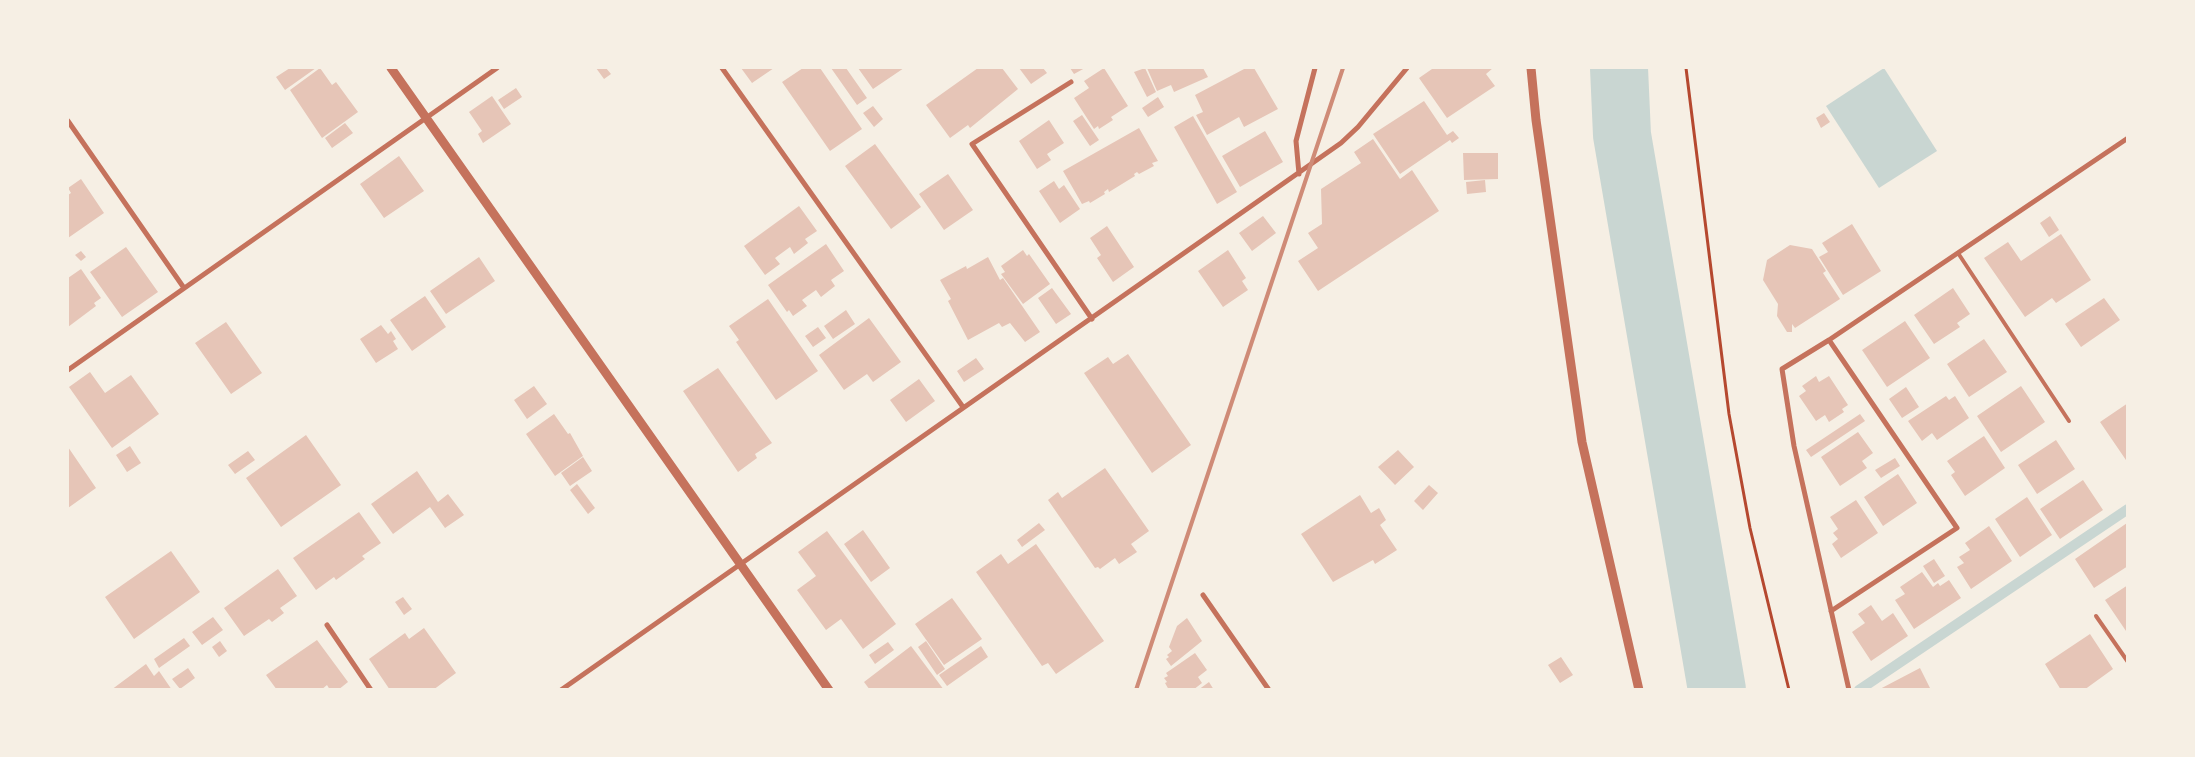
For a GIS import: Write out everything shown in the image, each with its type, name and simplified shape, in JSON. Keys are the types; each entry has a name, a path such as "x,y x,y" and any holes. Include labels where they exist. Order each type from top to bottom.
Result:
{"street":[{"path":"390,68 738,564 829,690"},
{"path":"68,370 497,68"},
{"path":"722,68 963,407"},
{"path":"1299,174 1296,141 1315,68"},
{"path":"561,690 738,564 1299,174 1341,143 1358,127 1407,68"},
{"path":"1531,68 1536,120 1582,442 1639,690"},
{"path":"1071,82 972,144 1092,319"},
{"path":"68,121 184,288"},
{"path":"1849,690 1794,446 1782,369 1829,340 2128,138"},
{"path":"1829,340 1957,528 1832,610"},
{"path":"1203,594 1269,690"},
{"path":"327,624 371,690"}],"lane":[{"path":"1958,253 2069,420"},
{"path":"2096,616 2128,662"}],"path":[{"path":"1686,68 1729,414 1750,528 1789,690"}],"shaded area":[{"path":"1884,68 1937,151 1879,188 1826,106"}],"building":[{"path":"290,68 316,68 285,90 276,77"},
{"path":"320,68 332,85 336,82 358,112 322,138 290,90"},
{"path":"596,68 606,68 611,74 604,79"},
{"path":"741,68 774,68 752,83"},
{"path":"803,68 820,68 862,129 830,151 782,82"},
{"path":"831,68 846,68 867,98 857,105"},
{"path":"858,68 904,68 873,89"},
{"path":"978,68 1002,68 1018,89 970,128 968,125 950,138 926,105"},
{"path":"1019,68 1043,68 1047,73 1031,84"},
{"path":"1070,68 1085,68 1074,74"},
{"path":"1104,68 1128,106 1111,117 1113,120 1099,129 1098,126 1094,129 1074,98 1089,88 1084,81"},
{"path":"1145,68 1156,92 1147,97 1134,72"},
{"path":"1147,68 1203,68 1208,77 1174,92 1171,85 1157,91"},
{"path":"1246,68 1254,68 1278,109 1244,127 1239,117 1207,135 1196,115 1203,112 1195,95"},
{"path":"1430,68 1493,68 1486,74 1495,86 1447,118 1419,78 1432,69"},
{"path":"516,88 522,97 504,109 498,100"},
{"path":"492,96 511,124 483,143 478,134 482,131 469,112"},
{"path":"1158,97 1164,107 1148,117 1142,108"},
{"path":"1424,101 1447,135 1453,131 1459,138 1452,143 1450,140 1400,174 1373,134"},
{"path":"873,106 883,119 874,127 863,113"},
{"path":"1824,113 1830,122 1821,128 1816,118"},
{"path":"1082,115 1099,140 1090,146 1073,121"},
{"path":"1193,116 1237,192 1217,204 1174,127"},
{"path":"1049,120 1064,143 1047,154 1051,160 1037,169 1019,141"},
{"path":"345,123 353,133 332,148 325,138"},
{"path":"1139,128 1158,161 1152,163 1154,166 1139,174 1137,172 1134,174 1135,176 1109,192 1108,189 1104,192 1105,194 1090,203 1089,201 1082,204 1063,171"},
{"path":"1265,131 1283,162 1240,187 1222,156"},
{"path":"1373,139 1400,179 1412,170 1439,211 1318,291 1298,261 1318,248 1308,233 1322,224 1321,189 1361,163 1354,152"},
{"path":"875,144 921,207 891,229 845,166"},
{"path":"1463,153 1498,153 1498,179 1464,180"},
{"path":"399,156 424,191 384,218 360,184"},
{"path":"948,174 973,210 944,230 919,194"},
{"path":"81,179 104,213 68,238 68,195 71,193 68,188"},
{"path":"1485,180 1486,192 1467,194 1466,182"},
{"path":"1054,181 1059,189 1064,185 1080,209 1060,223 1039,191"},
{"path":"799,206 817,231 805,239 808,243 794,254 790,247 775,258 780,264 765,275 744,246"},
{"path":"1263,216 1276,233 1252,251 1239,233"},
{"path":"2050,216 2059,230 2049,237 2040,223"},
{"path":"1852,224 1881,271 1843,295 1819,257 1828,252 1822,243"},
{"path":"1107,226 1134,267 1113,282 1097,258 1101,255 1090,238"},
{"path":"2061,234 2091,280 2056,303 2052,298 2025,317 1984,258 2008,242 2021,261"},
{"path":"826,244 844,271 831,280 835,286 821,297 816,290 802,300 807,306 793,316 789,310 787,312 768,285"},
{"path":"1790,245 1812,249 1826,271 1823,273 1840,299 1795,328 1792,324 1792,332 1787,332 1777,316 1778,304 1763,280 1767,260"},
{"path":"126,247 158,292 122,317 90,272"},
{"path":"1023,250 1027,256 1029,254 1050,284 1023,304 1001,274 1005,272 1001,266"},
{"path":"1228,250 1246,278 1242,281 1248,290 1223,307 1198,271"},
{"path":"81,251 86,257 81,261 75,255"},
{"path":"479,257 495,281 446,314 430,291"},
{"path":"988,257 1000,280 1003,278 1040,332 1025,342 1010,323 1002,327 999,323 968,340 948,301 951,299 940,280 966,266 967,269"},
{"path":"81,269 101,298 94,303 96,306 68,327 68,278"},
{"path":"1052,288 1071,314 1056,324 1038,298"},
{"path":"1953,288 1970,314 1957,323 1960,327 1934,344 1914,315"},
{"path":"425,296 446,327 412,351 390,320"},
{"path":"2104,298 2120,320 2081,347 2065,324"},
{"path":"768,299 818,371 776,400 736,342 739,340 729,326"},
{"path":"846,310 855,324 833,339 824,326"},
{"path":"869,318 901,362 873,382 867,374 844,390 819,355"},
{"path":"1905,321 1930,358 1887,387 1862,350"},
{"path":"226,322 262,373 231,394 195,343"},
{"path":"381,325 388,334 391,331 396,339 393,341 398,349 376,363 360,339"},
{"path":"818,327 826,338 813,347 805,336"},
{"path":"1984,339 2007,372 1969,397 1947,364"},
{"path":"1128,354 1191,445 1152,473 1084,373 1108,357 1113,364"},
{"path":"976,358 984,369 964,382 957,371"},
{"path":"718,368 772,443 755,454 757,458 738,472 683,391"},
{"path":"90,372 105,393 131,375 159,414 112,448 69,387"},
{"path":"1816,376 1819,382 1829,376 1848,405 1842,409 1844,412 1829,422 1825,415 1816,421 1799,396 1806,391 1802,386"},
{"path":"919,379 935,401 906,422 890,400"},
{"path":"534,386 547,404 527,419 514,400"},
{"path":"2021,386 2045,422 2001,452 1977,416"},
{"path":"1906,387 1919,407 1902,418 1889,399"},
{"path":"1946,396 1949,400 1955,396 1969,418 1937,440 1932,433 1922,441 1908,421"},
{"path":"2128,403 2128,463 2100,422"},
{"path":"554,414 568,434 570,433 583,456 555,476 526,434"},
{"path":"1860,414 1865,421 1811,457 1806,450"},
{"path":"1858,432 1873,453 1862,461 1867,468 1840,486 1821,457"},
{"path":"306,435 341,485 281,527 246,478"},
{"path":"1984,436 2005,468 1965,496 1951,475 1955,472 1947,461"},
{"path":"2056,440 2075,469 2037,494 2018,465"},
{"path":"130,446 141,463 127,472 116,455"},
{"path":"68,447 96,488 68,508"},
{"path":"1398,450 1414,467 1395,485 1378,467"},
{"path":"248,451 255,460 235,474 228,465"},
{"path":"583,457 592,471 570,486 561,473"},
{"path":"1895,458 1900,466 1881,478 1875,470"},
{"path":"1105,468 1149,531 1131,544 1137,552 1119,564 1115,558 1100,569 1098,567 1095,568 1048,500 1058,492 1062,498"},
{"path":"417,471 438,502 448,494 464,515 445,528 430,507 393,534 371,504"},
{"path":"1898,474 1917,503 1883,526 1864,497"},
{"path":"2083,480 2103,510 2060,539 2040,509"},
{"path":"577,484 595,508 588,514 570,490"},
{"path":"1429,485 1438,493 1423,510 1414,501"},
{"path":"1360,495 1371,513 1379,508 1386,520 1380,525 1397,550 1375,564 1373,560 1333,582 1301,534"},
{"path":"2027,497 2052,535 2020,557 1995,519"},
{"path":"1856,500 1878,533 1841,558 1832,544 1838,539 1833,533 1838,529 1830,517"},
{"path":"359,512 381,543 362,556 365,559 336,580 334,577 316,590 293,558"},
{"path":"1039,523 1045,530 1022,547 1017,540"},
{"path":"2127,523 2128,566 2094,588 2075,559"},
{"path":"1989,526 2012,561 1971,589 1957,567 1964,563 1959,557 1970,550 1965,543"},
{"path":"863,530 890,568 871,582 844,544"},
{"path":"827,531 896,624 863,649 841,619 826,630 797,590 816,576 798,552"},
{"path":"1036,544 1104,641 1056,674 1048,663 1042,666 976,572 1001,554 1008,564"},
{"path":"171,551 200,592 134,639 105,597"},
{"path":"1934,559 1945,576 1934,583 1923,566"},
{"path":"278,569 297,596 280,608 284,613 272,622 269,619 244,636 224,608"},
{"path":"1922,572 1933,587 1938,583 1940,586 1949,580 1961,598 1914,629 1895,600 1905,594 1900,587"},
{"path":"2128,585 2128,630 2126,631 2105,600"},
{"path":"403,597 412,609 404,615 395,602"},
{"path":"952,598 982,639 944,665 915,624"},
{"path":"1871,605 1882,621 1893,613 1908,636 1871,661 1852,632 1865,623 1858,614"},
{"path":"213,617 223,630 202,645 192,632"},
{"path":"1187,618 1202,641 1171,666 1166,659 1169,657 1167,655 1172,651 1169,647 1177,626"},
{"path":"424,628 456,673 433,690 425,690 424,688 421,690 390,690 369,659 405,633 409,639"},
{"path":"2090,634 2113,669 2084,690 2061,690 2045,664"},
{"path":"184,638 190,646 159,668 154,659"},
{"path":"317,640 348,682 338,690 330,690 327,685 321,690 277,690 266,675"},
{"path":"220,641 227,651 219,657 212,647"},
{"path":"926,641 945,669 937,675 918,647"},
{"path":"888,642 894,650 875,664 869,655"},
{"path":"911,646 944,690 870,690 864,682"},
{"path":"981,646 988,657 947,686 939,675"},
{"path":"1195,653 1207,670 1198,677 1202,683 1193,690 1169,690 1164,678 1168,676 1166,673"},
{"path":"1561,657 1573,675 1560,683 1548,665"},
{"path":"146,664 154,676 159,671 172,690 111,690"},
{"path":"188,668 195,678 180,689 172,679"},
{"path":"1920,668 1931,690 1878,690"},
{"path":"1209,682 1214,690 1198,690"}],"waterway":[{"path":"1619,68 1622,135 1717,690"},
{"path":"1859,690 2128,509"}],"railway":[{"path":"1136,690 1343,68"}]}
